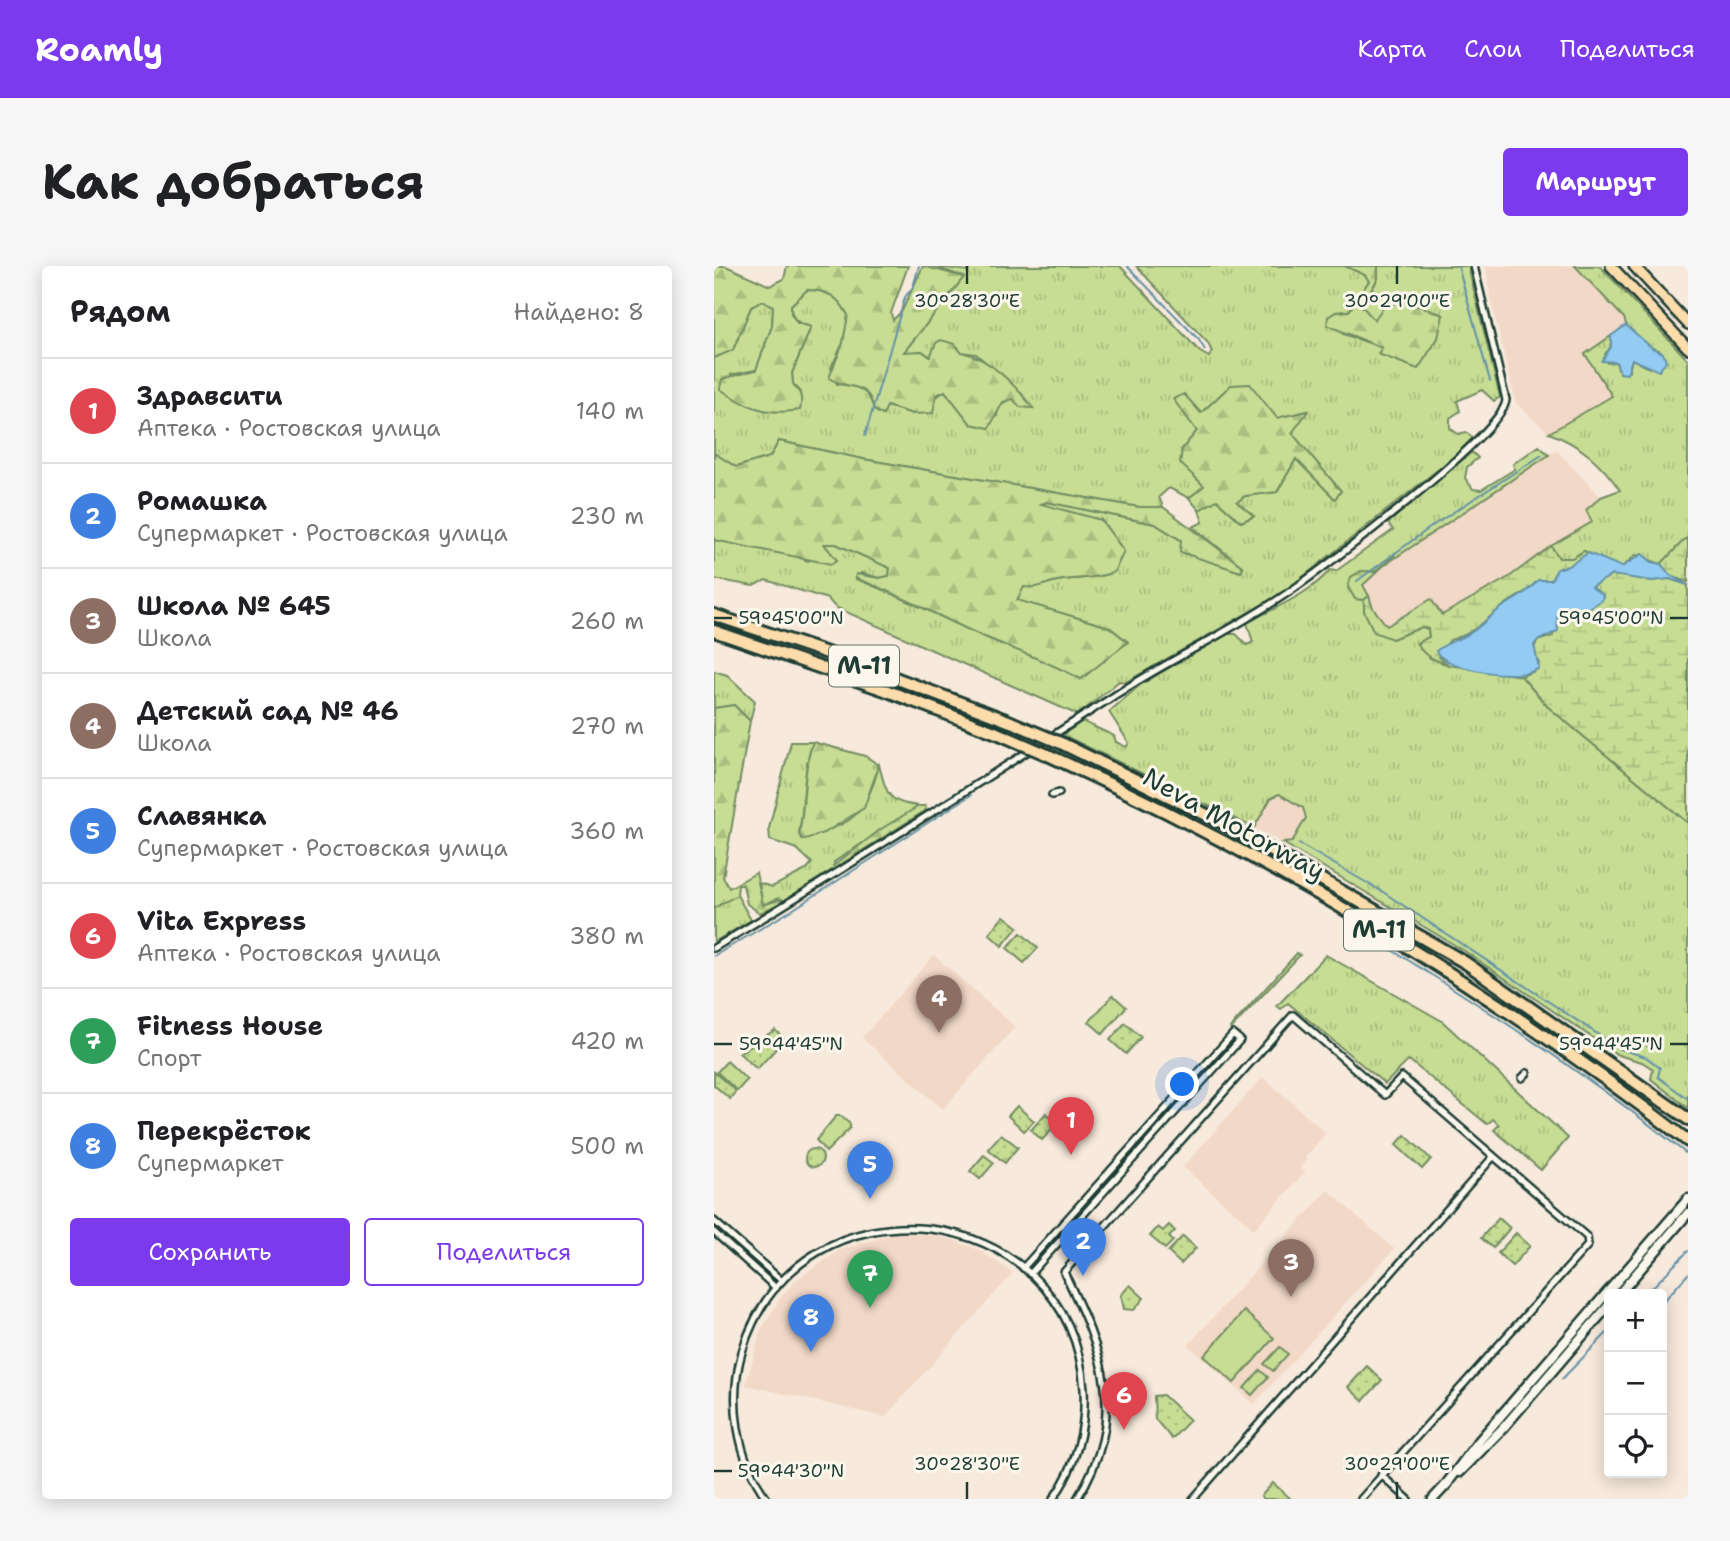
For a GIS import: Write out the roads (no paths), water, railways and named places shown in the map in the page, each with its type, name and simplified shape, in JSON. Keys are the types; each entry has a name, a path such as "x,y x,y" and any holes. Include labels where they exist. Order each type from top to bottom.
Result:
{"highway":[{"path":"1611,266 1688,348"},
{"path":"1634,266 1688,324"},
{"name":"Neva Motorway","path":"714,615 845,659 1012,722 1145,782 1227,825 1466,963 1688,1119"},
{"name":"Neva Motorway","path":"714,631 885,690 996,733 1172,815 1458,976 1534,1027 1688,1141"}],"main road":[{"path":"1623,1289 1688,1199"},
{"path":"1445,1486 1479,1441 1673,1223 1688,1213"},
{"path":"1433,1499 1504,1427 1604,1311"}],"street":[{"path":"714,948 789,904 1117,694 1287,594 1478,441 1506,409 1506,400 1474,266"},
{"path":"1052,795 1059,793"},
{"path":"1077,1499 1090,1479 1101,1441 1106,1414 1105,1379 1096,1342 1063,1272 1293,1015 1385,1095 1402,1077 1587,1237 1588,1245 1361,1499"},
{"path":"1023,1268 1233,1034 1240,1040 1030,1274"},
{"path":"1193,1499 1493,1157"},
{"path":"714,1221 782,1282"},
{"path":"766,1499 744,1455 736,1412 736,1387 748,1334 776,1288 815,1254 834,1243 865,1232 897,1226 919,1226 962,1234 988,1245 1030,1274 1063,1317 1077,1351 1083,1382 1083,1421 1069,1471 1053,1499"},
{"path":"714,1232 776,1288"},
{"path":"1381,1475 1408,1499"}],"water":[{"path":"1626,325 1652,348 1663,353 1666,361 1659,371 1632,359 1627,374 1620,373 1616,362 1602,361 1611,347 1611,336"},
{"path":"1588,553 1622,567 1642,554 1652,562 1661,564 1670,575 1688,585 1670,579 1652,581 1612,575 1591,587 1603,595 1602,600 1588,608 1557,616 1558,631 1534,645 1539,668 1530,672 1484,672 1453,664 1436,651 1475,630 1538,580 1551,580 1557,569 1568,566"}],"waterway":[{"path":"865,436 905,297 913,287 919,266"},
{"path":"963,266 968,266"},
{"path":"1127,266 1199,340 1205,350"},
{"path":"1458,266 1490,381"},
{"path":"1357,581 1435,524 1542,455"},
{"path":"714,956 792,910 971,795"},
{"path":"1299,844 1383,892 1620,1049 1646,1057 1660,1068 1658,1077 1688,1099"},
{"path":"1364,933 1530,1039 1610,1095 1688,1155"},
{"path":"1651,1289 1688,1251"},
{"path":"1667,1297 1688,1274"},
{"path":"1562,1379 1604,1336"}],"place":[{"name":"Детский сад № 46","path":"939,1033"},
{"name":"Здравсити","path":"1071,1155"},
{"name":"Славянка","path":"870,1199"},
{"name":"Ромашка","path":"1083,1276"},
{"name":"Школа № 645","path":"1291,1297"},
{"name":"Fitness House","path":"870,1308"},
{"name":"Перекрёсток","path":"811,1352"},
{"name":"Vita Express","path":"1124,1430"}]}
